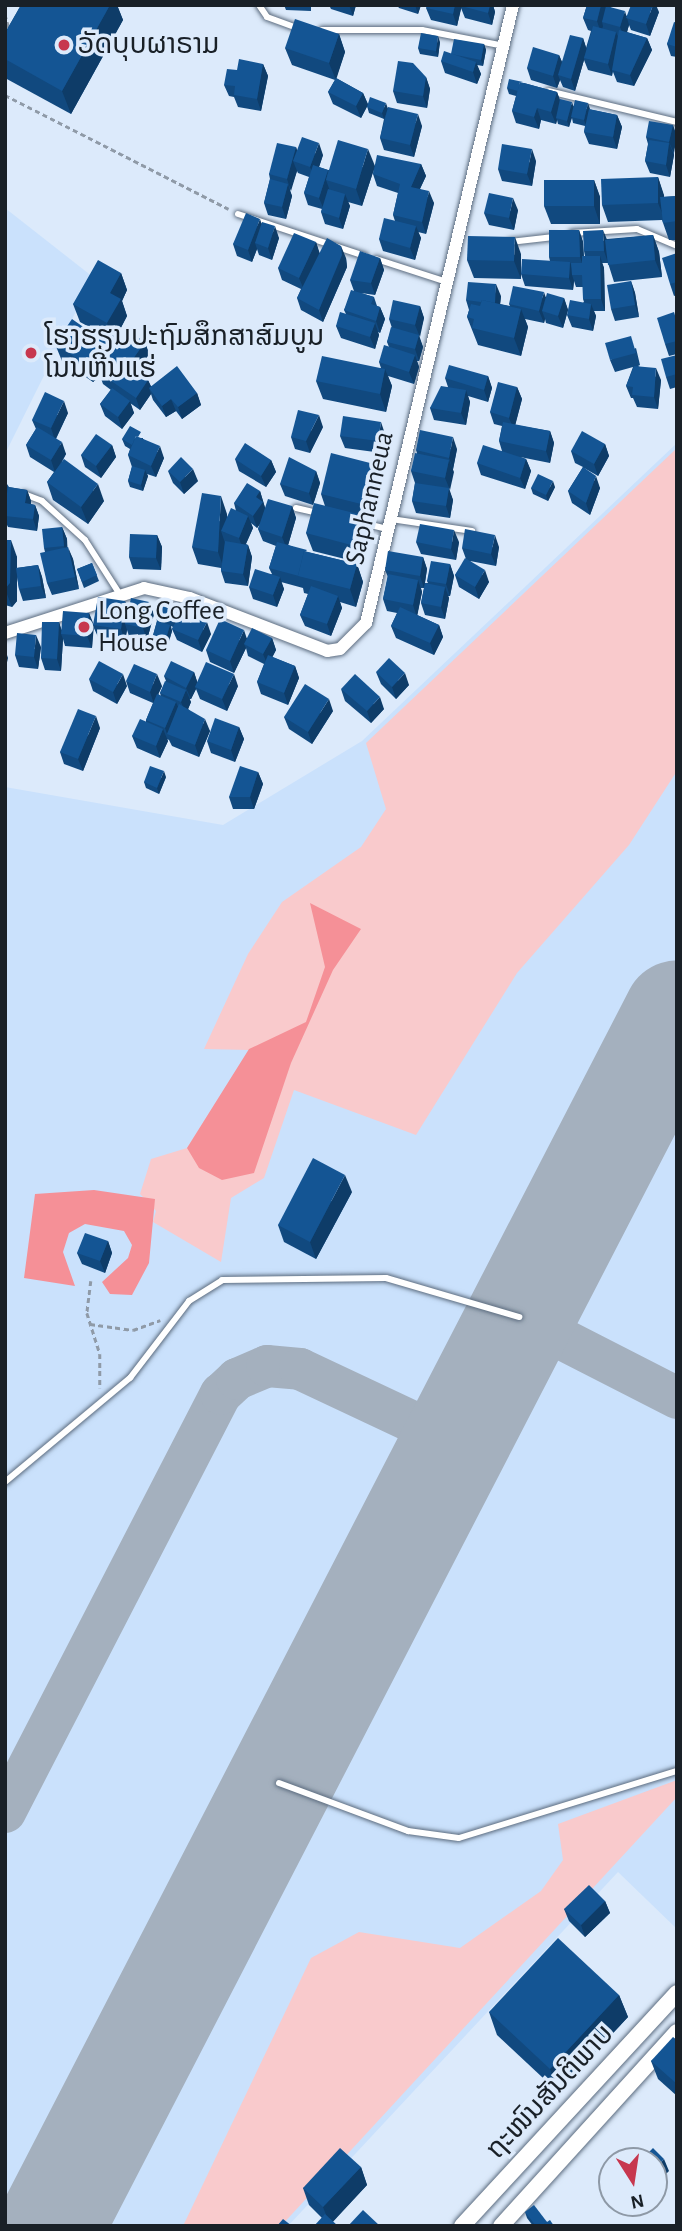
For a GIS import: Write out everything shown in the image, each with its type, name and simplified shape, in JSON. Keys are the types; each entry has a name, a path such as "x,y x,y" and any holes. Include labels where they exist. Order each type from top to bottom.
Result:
{"street":[{"name":"Saphanneua","path":"5,633 120,593 144,588 190,597 327,651 340,649 366,623 388,556 389,524 447,282 461,243 504,79 504,46 513,5"},
{"name":"ຖະໜົນສັນຕິພາບ","path":"462,2226 677,1993"},
{"name":"ຖະໜົນສັນຕິພາບ","path":"501,2226 677,2032"}],"lane":[{"path":"259,5 267,17 303,29"},
{"path":"315,30 422,30 504,46"},
{"path":"536,88 677,122"},
{"path":"238,214 447,282"},
{"path":"497,243 637,229 677,246"},
{"path":"18,491 42,501 85,540 120,593"},
{"path":"296,508 335,517"},
{"path":"348,520 484,533"},
{"path":"5,1482 130,1378 185,1307 214,1284 242,1276 386,1278 519,1317"},
{"path":"279,1783 408,1831 459,1838 677,1771"}],"path":[{"path":"5,14 12,37"},
{"path":"5,95 238,214"},
{"path":"86,1412 103,1372 90,1324 91,1281"},
{"path":"90,1324 133,1330 185,1307"}],"shaded area":[{"name":"ໂຮງຮຽນປະຖົມສຶກສາສົມບູນ ໂນນຫີນແຮ່","path":"5,208 93,277 5,454"},
{"path":"677,443 677,1929 618,1872 288,2226 5,2226 5,787 223,825 362,741"},
{"path":"677,448 677,771 629,845 517,973 416,1135 294,1090 264,1178 231,1198 221,1262 153,1222 156,1211 140,1194 151,1159 187,1148 249,1050 204,1049 248,954 282,902 361,847 386,809 366,743"},
{"path":"310,903 361,929 333,970 291,1063 254,1173 222,1180 199,1168 187,1148 249,1049 306,1022 325,967"},
{"path":"94,1190 155,1199 149,1263 132,1295 110,1294 102,1282 128,1258 132,1245 124,1231 85,1224 69,1233 63,1252 75,1286 24,1278 35,1194"},
{"path":"677,1780 677,1797 281,2226 183,2226 311,1958 359,1932 460,1948 541,1891 563,1860 558,1824"}],"building":[{"name":"ວັດບຸບຜາຣາມ","path":"21,5 110,5 62,91 5,59 5,33"},
{"path":"427,5 455,5 453,14 426,8"},
{"path":"461,5 490,5 488,13"},
{"path":"587,5 601,5 597,21 583,18"},
{"path":"631,5 653,5 646,24 626,18"},
{"path":"606,6 625,11 620,27 602,22"},
{"path":"295,19 339,34 329,63 285,48"},
{"path":"674,22 677,23 677,47 667,44"},
{"path":"593,26 616,32 608,64 584,58"},
{"path":"619,30 647,38 630,75 612,70"},
{"path":"421,33 438,36 436,51 418,48"},
{"path":"570,35 583,38 571,79 558,75"},
{"path":"454,39 484,44 481,60 451,54"},
{"path":"533,47 559,55 553,76 527,68"},
{"path":"444,51 476,62 473,72 441,61"},
{"path":"239,59 263,64 257,99 234,95 235,86 224,85 227,69 237,70"},
{"path":"398,61 413,63 426,77 423,96 393,91"},
{"path":"336,78 363,93 356,106 328,92"},
{"path":"509,79 523,82 520,82 518,91 507,88"},
{"path":"520,82 557,92 551,112 537,108 534,117 512,111"},
{"path":"370,97 386,103 382,113 367,107"},
{"path":"560,99 572,102 567,121 556,118"},
{"path":"575,100 588,103 584,120 571,117"},
{"path":"388,107 418,114 410,145 380,138"},
{"path":"589,109 617,115 613,137 584,132"},
{"path":"649,121 673,125 669,142 646,137"},
{"path":"302,137 319,143 310,167 293,161"},
{"path":"338,140 368,149 356,189 326,180"},
{"path":"649,140 669,143 666,165 645,161"},
{"path":"277,143 296,147 287,179 269,174"},
{"path":"502,144 532,149 527,174 498,169"},
{"path":"377,155 421,164 411,187 429,191 422,222 393,215 400,184 373,174"},
{"path":"313,165 328,170 319,198 304,193"},
{"path":"658,177 658,203 602,205 601,179"},
{"path":"270,179 288,184 282,207 264,203"},
{"path":"544,180 594,180 594,206 544,206"},
{"path":"328,189 345,194 339,218 321,212"},
{"path":"489,193 513,198 509,218 484,213"},
{"path":"677,196 677,221 663,223 660,197"},
{"path":"246,213 260,219 248,250 233,244"},
{"path":"384,218 416,226 410,248 379,239"},
{"path":"262,222 275,226 268,248 255,243"},
{"path":"549,230 579,230 580,257 549,257"},
{"path":"603,230 604,251 584,251 583,231"},
{"path":"294,233 316,242 299,278 278,268"},
{"path":"653,235 655,260 608,265 605,240"},
{"path":"468,236 515,237 514,261 467,260"},
{"path":"327,238 341,246 342,255 319,310 297,298"},
{"path":"360,251 380,258 371,283 350,280"},
{"path":"677,253 677,282 670,284 662,258"},
{"path":"582,256 600,256 601,299 583,299 582,275 572,275 571,263 582,263"},
{"path":"522,259 570,262 569,278 521,274"},
{"path":"98,260 121,273 110,293 121,299 107,323 73,304"},
{"path":"631,281 635,305 611,309 607,285"},
{"path":"468,282 496,284 495,303 466,300"},
{"path":"513,286 544,292 539,311 509,304"},
{"path":"351,290 374,297 371,304 380,307 376,321 344,310"},
{"path":"547,293 564,298 558,316 542,311"},
{"path":"393,300 420,306 415,325 389,319"},
{"path":"482,300 521,309 514,338 472,328 474,319 467,317 471,304 480,306"},
{"path":"570,300 591,304 589,319 567,315"},
{"path":"340,312 375,323 370,337 336,326"},
{"path":"674,312 677,341 665,344 657,318"},
{"path":"72,319 89,331 93,325 109,344 87,365 55,344"},
{"path":"391,327 419,335 415,349 387,342"},
{"path":"128,331 145,342 128,366 148,380 136,398 98,372"},
{"path":"631,336 636,353 610,360 605,343"},
{"path":"384,345 415,355 409,372 379,362"},
{"path":"677,355 677,374 666,377 661,359"},
{"path":"322,356 385,369 380,394 316,381"},
{"path":"449,365 488,376 484,390 445,378"},
{"path":"177,366 197,393 178,407 171,399 162,406 149,388"},
{"path":"634,366 656,368 654,397 632,395 633,387 626,386"},
{"path":"498,382 517,387 509,418 490,412"},
{"path":"441,386 466,390 461,413 430,408"},
{"path":"112,388 130,401 118,417 100,404"},
{"path":"45,392 64,401 51,428 32,420"},
{"path":"298,410 319,415 306,441 291,437"},
{"path":"343,416 381,422 378,441 340,436"},
{"path":"503,422 550,431 546,451 499,441"},
{"path":"130,426 141,432 132,445 122,439"},
{"path":"37,427 62,442 51,460 26,445"},
{"path":"420,430 453,437 449,458 416,450"},
{"path":"582,431 605,444 594,464 571,451"},
{"path":"96,434 112,445 96,466 81,455"},
{"path":"136,436 160,446 151,466 128,455"},
{"path":"245,443 271,460 261,476 235,459"},
{"path":"483,445 526,459 520,478 477,463"},
{"path":"331,453 374,464 365,505 321,494"},
{"path":"415,453 449,460 445,478 411,471"},
{"path":"181,457 193,469 180,482 168,471"},
{"path":"289,457 316,471 309,493 280,484"},
{"path":"64,459 98,484 81,507 47,482"},
{"path":"132,466 145,470 141,485 128,481"},
{"path":"583,467 596,476 586,503 568,491"},
{"path":"538,474 553,481 546,495 531,488"},
{"path":"247,483 260,491 256,497 263,502 253,516 234,503"},
{"path":"415,483 449,488 446,506 412,501"},
{"path":"8,487 27,490 25,503 35,505 33,519 5,516"},
{"path":"202,493 221,496 218,552 192,547"},
{"path":"268,499 292,506 282,537 258,529"},
{"path":"314,503 362,515 355,546 306,533"},
{"path":"231,508 248,516 239,538 221,531"},
{"path":"420,524 454,530 451,549 416,542"},
{"path":"62,527 64,546 44,548 42,529"},
{"path":"465,529 495,535 491,554 462,548"},
{"path":"130,534 157,535 156,558 129,557"},
{"path":"5,540 11,540 10,583 5,589"},
{"path":"225,541 248,545 243,574 221,571"},
{"path":"277,542 307,550 304,551 298,576 269,568"},
{"path":"68,547 75,577 47,583 40,553"},
{"path":"304,551 357,564 350,589 298,576"},
{"path":"388,551 423,557 420,576 385,570"},
{"path":"465,558 485,570 475,587 455,575"},
{"path":"431,561 450,564 446,584 427,581"},
{"path":"92,563 97,575 82,582 77,569"},
{"path":"38,565 41,586 19,589 16,568"},
{"path":"255,569 280,577 273,595 249,587"},
{"path":"388,574 418,580 413,605 383,599"},
{"path":"425,583 445,587 441,607 421,603"},
{"path":"311,586 338,596 327,624 300,615"},
{"path":"98,597 125,601 121,629 93,625"},
{"path":"131,598 149,602 143,628 125,624"},
{"path":"159,605 177,611 173,621 155,615"},
{"path":"400,607 439,625 430,643 391,626"},
{"path":"181,610 207,622 198,640 172,629"},
{"path":"63,611 89,613 87,636 61,634"},
{"path":"220,619 244,630 230,661 206,650"},
{"path":"157,621 170,625 165,642 152,639"},
{"path":"42,622 59,622 57,659 41,658"},
{"path":"252,628 272,638 263,654 244,644"},
{"path":"17,633 36,635 34,657 15,655"},
{"path":"268,655 295,666 284,693 257,682"},
{"path":"389,658 405,673 392,687 376,672"},
{"path":"99,661 123,674 113,692 89,679"},
{"path":"171,661 194,672 186,688 164,676"},
{"path":"206,662 234,674 222,699 195,687"},
{"path":"134,664 157,674 150,692 126,681"},
{"path":"355,674 380,697 367,711 341,689"},
{"path":"165,681 186,690 181,702 160,693"},
{"path":"305,684 329,699 308,732 284,717"},
{"path":"157,694 176,702 165,728 146,720"},
{"path":"179,704 205,719 195,745 167,734"},
{"path":"78,709 96,716 78,759 60,752"},
{"path":"215,718 239,727 231,750 207,741"},
{"path":"140,719 163,729 156,746 132,736"},
{"path":"150,766 164,771 157,788 144,782"},
{"path":"240,766 258,772 250,797 229,797"},
{"path":"313,1158 345,1175 310,1242 278,1225"},
{"path":"85,1233 108,1241 100,1261 77,1253"},
{"path":"589,1885 605,1901 581,1925 564,1909"},
{"path":"558,1938 619,1995 550,2069 489,2012"},
{"path":"673,2037 677,2040 677,2084 651,2061"},
{"path":"526,2109 531,2115 507,2138 502,2132"},
{"path":"340,2148 361,2167 323,2207 303,2188"},
{"path":"534,2205 547,2222 541,2226 536,2226 525,2212"},
{"path":"363,2210 380,2226 348,2226"},
{"path":"325,2214 338,2226 314,2226"},
{"path":"283,2219 292,2226 277,2226"},
{"path":"550,2220 554,2226 541,2226"}],"taxiway":[{"path":"519,1317 677,1398"},
{"path":"5,1812 221,1394 237,1379 267,1366 300,1369 455,1442"}],"runway":[{"path":"50,2226 677,1013"}],"place":[{"name":"ວັດບຸບຜາຣາມ","path":"64,45"},
{"name":"ໂຮງຮຽນປະຖົມສຶກສາສົມບູນ ໂນນຫີນແຮ່","path":"31,353"},
{"name":"Long Coffee House","path":"84,627"}]}
